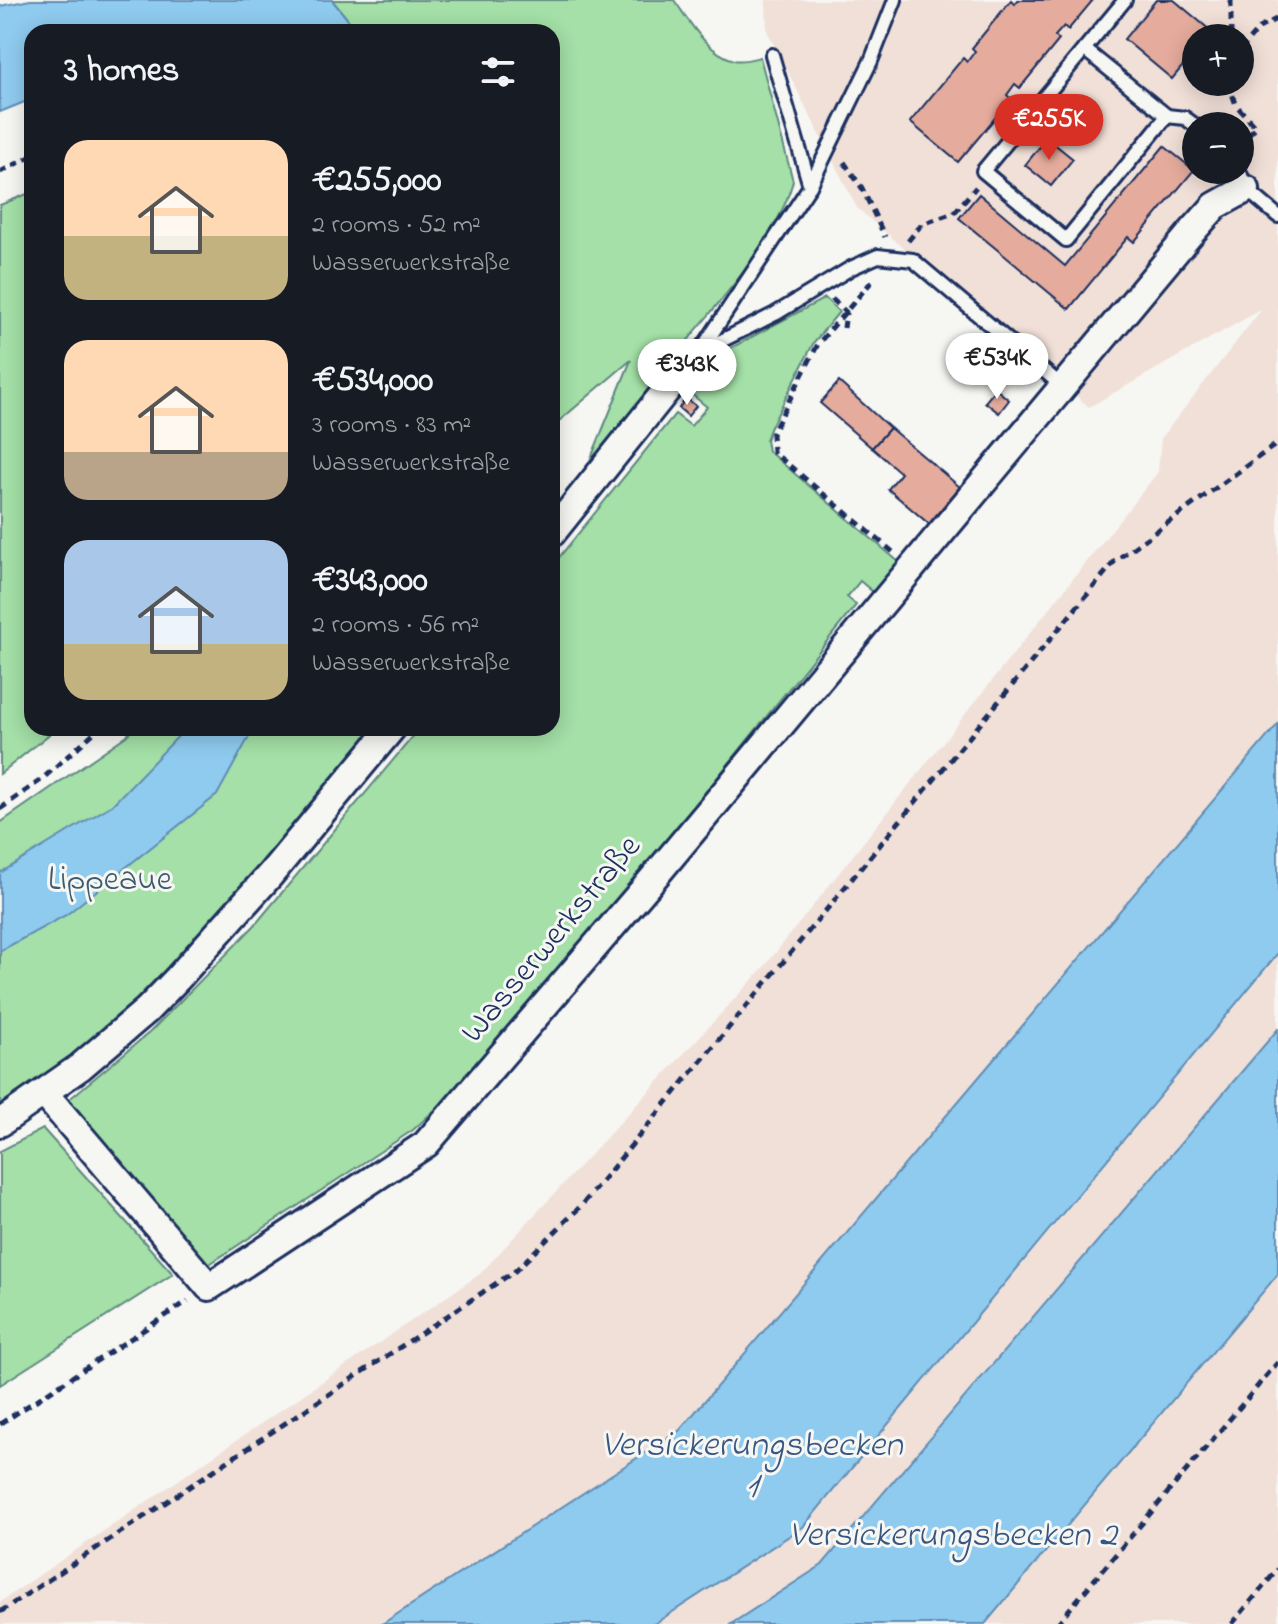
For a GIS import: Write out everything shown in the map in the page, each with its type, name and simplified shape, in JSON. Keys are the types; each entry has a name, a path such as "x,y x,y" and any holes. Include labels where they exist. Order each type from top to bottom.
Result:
{"street":[{"name":"Wasserwerkstraße","path":"209,1287 426,1144 645,888 1062,386 1237,184"},
{"path":"560,523 669,387"},
{"path":"0,1123 114,1039 177,979 270,875 385,736"},
{"path":"44,1093 209,1287"}],"lane":[{"path":"669,387 699,352 810,186 833,143 895,0"},
{"path":"1125,0 983,171 1066,240 1167,116"},
{"path":"1084,49 1167,116 1182,118"},
{"path":"772,55 810,186"},
{"path":"1247,184 1278,216"},
{"path":"699,352 820,288 851,268 878,256 895,256 913,260 1062,386"}],"path":[{"path":"1231,0 1231,24"},
{"path":"1254,34 1278,18"},
{"path":"833,143 862,188 895,256"},
{"path":"0,172 24,160"},
{"path":"912,567 773,452 772,434 818,344 922,224 954,213 977,186 983,171"},
{"path":"820,288 846,312"},
{"path":"844,328 846,312"},
{"path":"0,1612 515,1271 582,1205 1115,561 1278,443"},
{"path":"0,809 41,780 90,736"},
{"path":"0,1424 209,1287"},
{"path":"1057,1624 1278,1362"},
{"path":"1232,1624 1278,1569"}],"shaded area":[{"path":"766,0 1278,0 1278,1624 0,1624 0,1602 480,1274 765,966 1158,472 1161,438 1262,309 1089,407 857,208 767,31"}],"green space":[{"path":"332,0 674,0 707,43 724,56 737,61 760,57 793,181 786,202 764,243 737,281 589,463 631,360 560,420 560,24 352,24"},
{"path":"24,195 24,736 47,736 0,774 0,205"},
{"path":"825,298 839,312 814,342 770,429 766,440 768,451 899,562 873,592 860,581 847,597 856,605 478,1070 413,1130 208,1265 67,1101 150,1032 254,926 413,736 560,736 560,556 675,414 691,426 707,407 685,389 712,358"},
{"name":"Lippeaue","path":"126,736 371,736 182,964 80,1055 0,1107 0,823"},
{"path":"43,1129 173,1274 0,1385 0,1151"}],"water":[{"path":"30,0 332,0 352,24 24,24 24,102 0,112 0,6"},
{"name":"Versickerungsbecken 1","path":"1278,724 1278,953 803,1527 654,1624 382,1624 680,1430"},
{"path":"178,736 250,736 217,795 66,915 0,951 0,873 112,805"},
{"name":"Versickerungsbecken 2","path":"1278,1029 1278,1274 985,1624 731,1624 822,1565"}],"building":[{"path":"1011,0 1015,4 1018,0 1093,0 1068,30 1064,26 1055,36 1059,40 1020,88 1015,84 1007,95 1011,99 958,162 910,122 963,58 967,62 975,51 972,48"},
{"path":"1156,0 1174,0 1203,24 1182,24 1182,67 1172,79 1124,39"},
{"path":"1047,138 1073,159 1051,186 1025,165"},
{"path":"1164,146 1182,160 1182,184 1134,242 1128,237 1069,309 959,218 979,194 1065,266"},
{"path":"839,382 890,428 872,448 820,403"},
{"path":"996,389 1009,400 999,413 985,402"},
{"path":"686,398 696,406 688,416 679,408"},
{"path":"890,428 960,487 929,524 888,489 901,473 872,448"}]}
